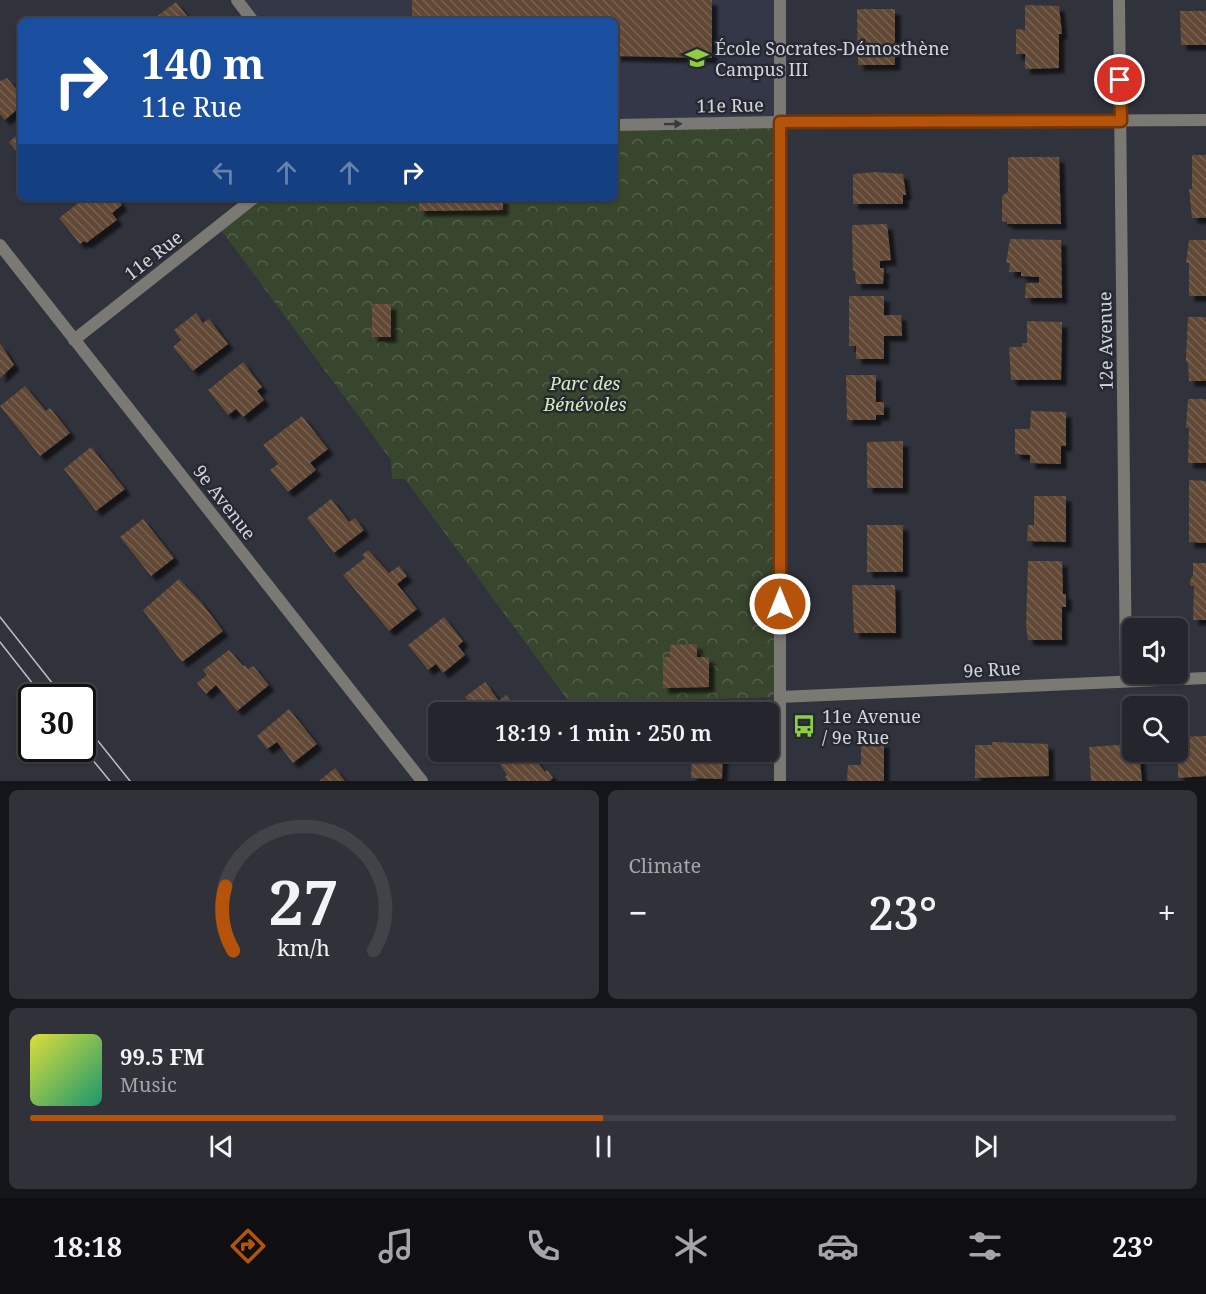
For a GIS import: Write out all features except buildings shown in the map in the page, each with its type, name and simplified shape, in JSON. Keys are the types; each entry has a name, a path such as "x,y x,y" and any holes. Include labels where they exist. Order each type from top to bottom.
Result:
{"street":[{"path":"237,0 251,18"},
{"path":"780,0 780,781"},
{"name":"12e Avenue","path":"1119,0 1125,618"},
{"name":"11e Rue","path":"618,125 1206,120"},
{"name":"11e Rue","path":"75,340 250,201"},
{"name":"9e Avenue","path":"0,245 422,781"},
{"name":"9e Rue","path":"1188,679 1206,678"},
{"name":"9e Rue","path":"780,697 1122,681"}],"shaded area":[{"name":"École Socrates-Démosthène Campus III","path":"237,0 780,0 780,122 618,125 618,18 251,18"}],"green space":[{"name":"Parc des Bénévoles","path":"780,122 780,697 569,702 405,479 392,479 391,460 222,231 257,201 618,201 618,125"}],"tram line":[{"path":"0,617 53,684"},
{"path":"0,642 33,684"},
{"path":"96,738 130,781"},
{"path":"94,762 110,781"}],"place":[{"name":"École Socrates-Démosthène Campus III","path":"697,58"},
{"name":"11e Avenue / 9e Rue","path":"804,726"}],"route":[{"path":"780,604 780,122 1121,121 1120,80"}]}
